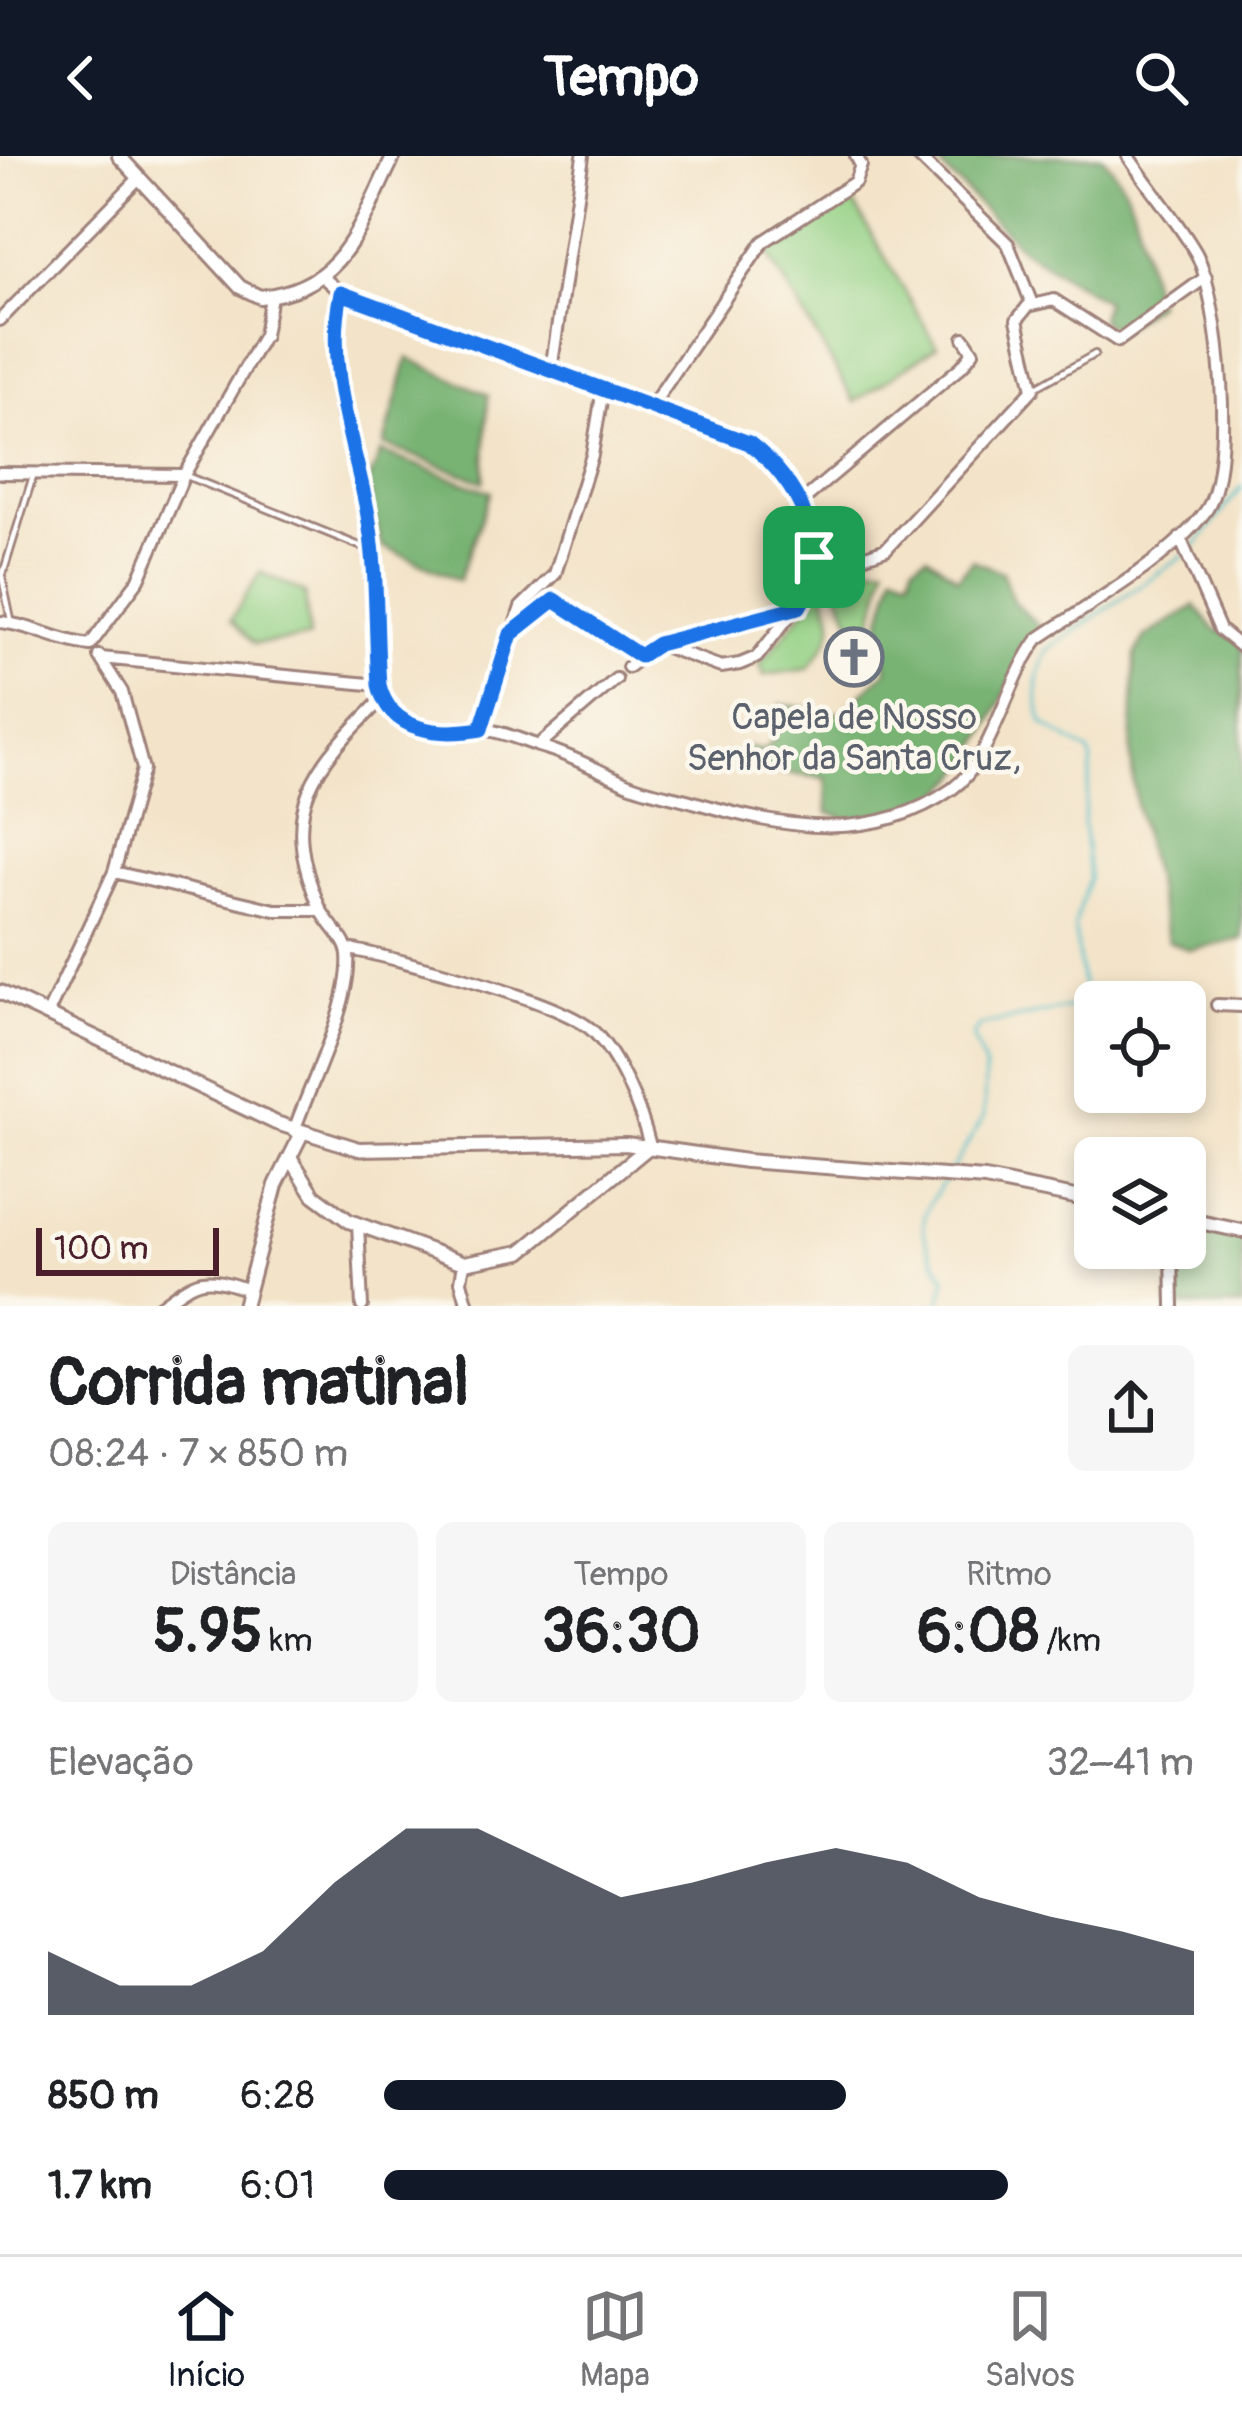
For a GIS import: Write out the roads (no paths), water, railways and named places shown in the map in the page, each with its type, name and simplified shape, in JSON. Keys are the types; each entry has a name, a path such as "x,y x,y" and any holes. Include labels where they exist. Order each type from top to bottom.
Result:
{"street":[{"path":"127,160 138,179 241,287 260,297 324,278 341,261 394,156"},
{"path":"551,370 584,156"},
{"path":"652,407 763,242 855,182 861,165 856,156"},
{"path":"918,156 1008,244 1032,304"},
{"path":"341,293 336,322 341,412 371,550 379,685 382,699 399,718 428,733 481,729 585,760 630,785 764,822 804,829 863,826 913,810 953,789 973,771 1021,662 1038,639 1182,542 1208,508 1221,466 1206,277 1196,253 1127,156"},
{"path":"0,320 138,179"},
{"path":"814,557 851,561 886,550 1033,389 1017,320 1032,304 1054,299 1118,341 1206,277"},
{"path":"324,278 341,293 749,443 773,462 801,502 814,557 808,591 799,607 757,657 740,664 721,667 658,644 628,668"},
{"path":"90,645 140,578 184,476 264,335 271,296"},
{"path":"801,502 962,366 973,352 964,338"},
{"path":"481,729 521,607 555,574 592,455 603,389"},
{"path":"0,473 184,476"},
{"path":"1182,542 1220,630 1242,648"},
{"path":"511,634 554,600 640,656"},
{"path":"6,622 90,645 122,692 143,769 114,872 46,1015"},
{"path":"101,658 379,685"},
{"path":"538,746 616,679"},
{"path":"382,699 321,760 304,796 304,844 321,910 349,949 573,1017 608,1050 650,1146"},
{"path":"114,872 274,910 321,910"},
{"path":"244,1306 276,1185 292,1160 343,992 349,949"},
{"path":"0,992 298,1132 359,1149 650,1146 746,1161 985,1179 1074,1197"},
{"path":"1216,1005 1242,1006"},
{"path":"292,1160 314,1195 358,1224 464,1263 521,1252 650,1146"},
{"path":"358,1224 362,1306"},
{"path":"1206,1224 1242,1232"},
{"path":"464,1263 460,1281 468,1306"},
{"path":"1172,1269 1173,1306"},
{"path":"160,1306 195,1280 211,1277 246,1289"}],"lane":[{"path":"1033,389 1095,353"},
{"path":"6,622 2,577 32,476"},
{"path":"184,476 371,550"},
{"path":"658,644 799,607"}],"waterway":[{"path":"1191,551 1242,487"},
{"path":"950,1172 984,1117 985,1068 972,1036 980,1026 1071,1007 1083,990 1074,926 1089,877 1083,820 1092,762 1089,753 1044,724 1037,687 1043,660 1047,650 1183,556"},
{"path":"939,1306 946,1279 930,1250 924,1219 944,1180"}],"place":[{"name":"Capela de Nosso Senhor da Santa Cruz,","path":"854,657"}]}
